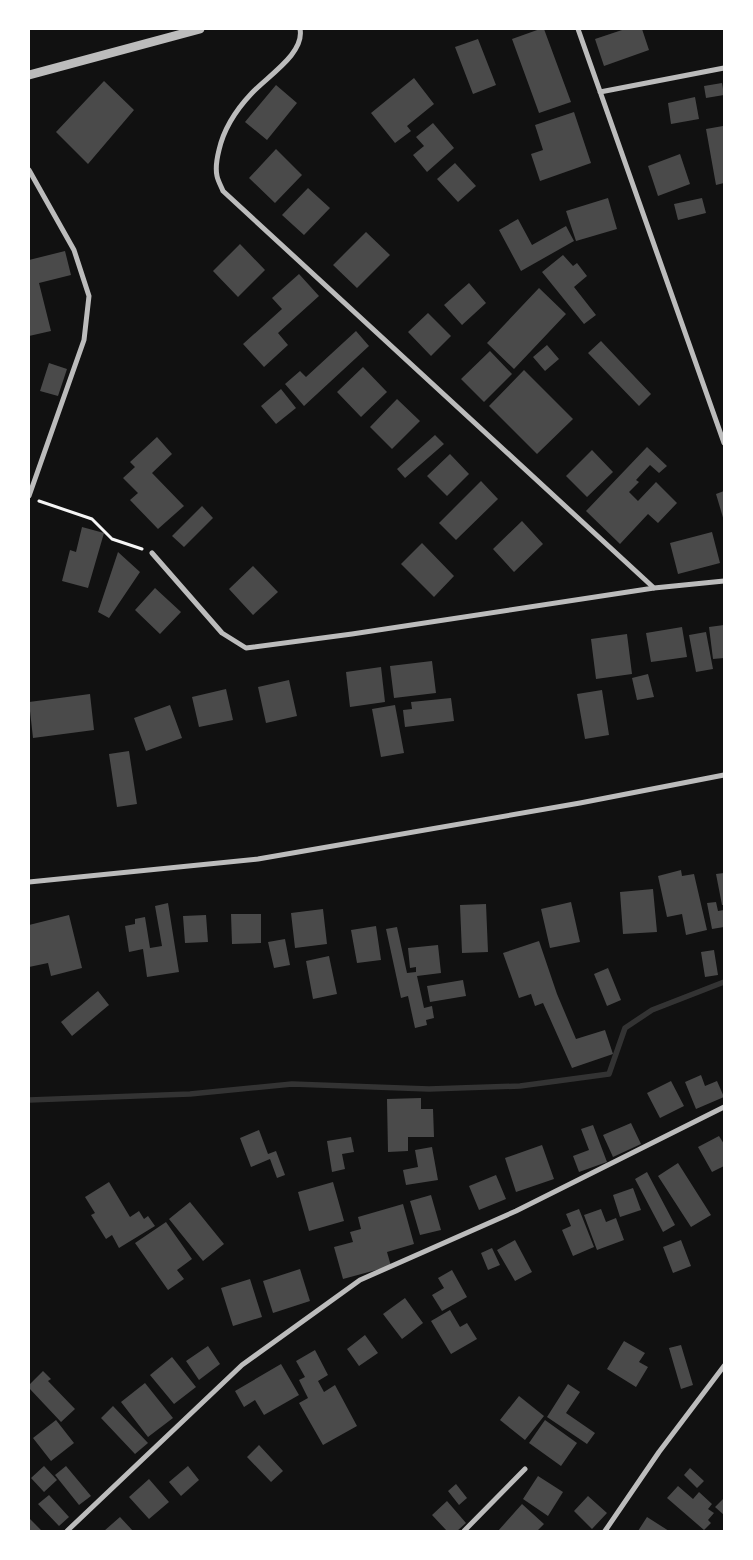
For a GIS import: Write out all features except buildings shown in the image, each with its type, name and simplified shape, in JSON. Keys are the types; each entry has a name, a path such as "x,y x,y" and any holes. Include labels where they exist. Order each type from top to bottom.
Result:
{"street":[{"path":"29,75 200,29"},
{"path":"300,29 301,36 289,60 252,93 237,110 223,134 216,161 217,176 222,191 654,588"},
{"path":"578,29 724,443"},
{"path":"600,92 724,68"},
{"path":"29,170 74,250 89,296 84,340 29,496"},
{"path":"152,553 222,633 246,648 372,631 654,588 724,582"},
{"path":"29,882 258,859 580,803 724,775"},
{"path":"66,1531 242,1365 360,1280 516,1211 724,1107"},
{"path":"605,1531 658,1452 724,1366"},
{"path":"464,1531 525,1470"}],"path":[{"path":"38,500 92,519 112,539 152,553"}],"waterway":[{"path":"29,1100 190,1094 292,1084 429,1089 520,1086 609,1074 625,1028 652,1010 724,982"}]}
